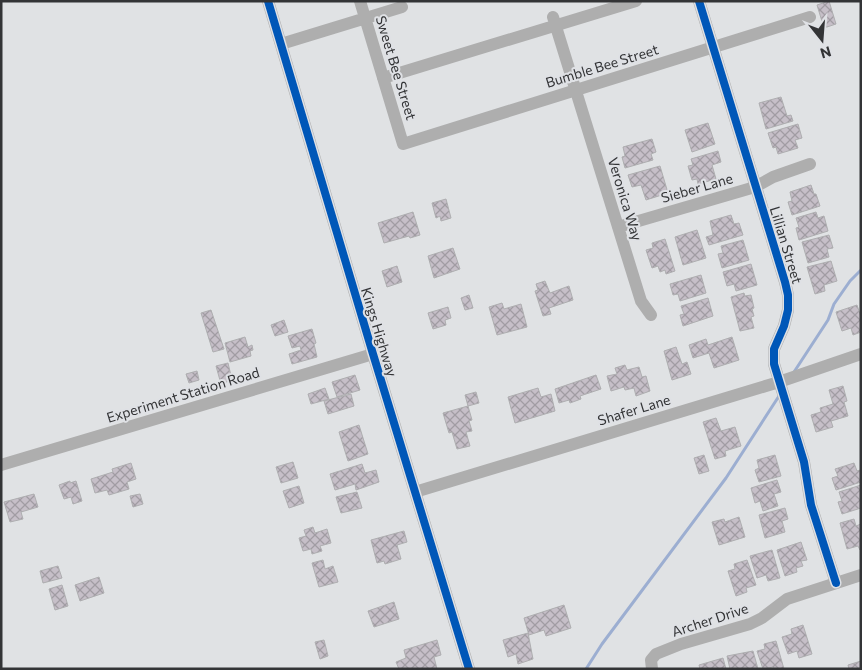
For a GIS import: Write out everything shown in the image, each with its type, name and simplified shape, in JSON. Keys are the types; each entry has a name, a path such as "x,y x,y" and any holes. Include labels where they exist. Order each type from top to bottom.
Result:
{"street":[{"name":"Kings Highway","path":"268,1 469,669"},
{"name":"Sweet Bee Street","path":"360,1 403,144"},
{"path":"383,78 554,21 636,1"},
{"name":"Lillian Street","path":"698,1 788,295 788,310 784,326 774,349 774,364 804,462 811,504 836,583"},
{"path":"280,44 402,7"},
{"name":"Bumble Bee Street","path":"403,144 810,17"},
{"name":"Veronica Way","path":"554,21 641,301 651,315"},
{"name":"Sieber Lane","path":"618,227 755,187 773,177 810,164"},
{"name":"Experiment Station Road","path":"1,465 373,354"},
{"name":"Shafer Lane","path":"415,492 779,382 861,354"},
{"name":"Archer Drive","path":"651,664 656,654 682,644 750,624 762,618 787,599 861,575"}],"building":[{"path":"829,1 836,24 824,28 817,5"},
{"path":"781,97 787,116 791,115 793,121 766,129 759,103"},
{"path":"708,123 715,144 692,152 685,130"},
{"path":"798,124 802,138 795,140 798,148 778,154 776,147 773,148 768,133"},
{"path":"652,139 656,152 651,154 653,160 625,168 622,157 625,156 623,147"},
{"path":"718,151 721,162 712,165 716,179 698,184 697,179 692,180 688,166 693,165 691,159"},
{"path":"660,166 668,193 646,200 641,185 632,187 628,175"},
{"path":"811,185 820,206 792,215 788,202 792,201 790,192"},
{"path":"446,199 451,218 441,221 440,216 436,218 432,203"},
{"path":"413,212 420,235 384,243 378,223"},
{"path":"816,212 818,218 824,216 828,231 799,240 796,228 799,227 796,218"},
{"path":"731,215 734,224 739,223 743,235 709,245 706,237 713,235 710,221"},
{"path":"697,230 706,258 683,265 675,237"},
{"path":"829,235 833,248 827,249 829,257 808,263 802,242"},
{"path":"665,239 675,271 666,274 665,270 660,272 658,266 652,268 646,250 653,248 652,243"},
{"path":"743,240 749,260 722,268 718,254 723,253 721,246"},
{"path":"453,248 460,269 434,278 428,256"},
{"path":"831,261 837,281 824,285 825,291 815,294 807,267"},
{"path":"751,264 757,285 736,291 734,284 727,286 723,272"},
{"path":"397,266 402,282 387,287 382,271"},
{"path":"701,275 706,293 680,301 678,294 673,295 670,284"},
{"path":"545,281 550,293 569,286 573,300 549,308 551,314 543,316 535,291 538,290 536,284"},
{"path":"744,293 745,296 751,295 754,316 751,317 754,328 740,331 731,297"},
{"path":"469,295 473,308 465,310 461,298"},
{"path":"708,298 713,316 683,326 680,315 684,314 681,306"},
{"path":"502,303 504,309 521,304 527,327 497,335 489,307"},
{"path":"857,305 861,317 861,332 853,335 851,328 842,331 836,312"},
{"path":"448,307 451,318 445,320 446,325 433,329 428,313"},
{"path":"211,310 224,349 213,352 201,313"},
{"path":"284,320 288,332 275,336 271,325"},
{"path":"312,329 317,357 292,364 289,354 301,350 300,346 292,348 288,336"},
{"path":"245,337 248,347 252,345 251,356 230,362 225,343"},
{"path":"732,337 739,360 714,368 709,353 693,358 689,345 706,339 708,345"},
{"path":"676,347 682,364 687,362 691,374 672,380 664,351"},
{"path":"228,363 232,380 221,384 216,366"},
{"path":"625,365 627,370 639,367 642,377 646,376 650,391 636,396 634,388 625,390 624,387 611,391 607,376 617,374 615,368"},
{"path":"197,371 199,380 189,383 186,374"},
{"path":"355,375 360,390 337,397 332,382"},
{"path":"596,375 601,389 580,396 581,399 570,403 569,400 559,403 555,389"},
{"path":"843,386 847,401 844,402 848,416 831,421 833,427 816,432 811,415 821,412 820,408 833,404 829,390"},
{"path":"325,388 329,399 311,404 308,394"},
{"path":"538,388 541,397 551,394 555,411 515,423 508,397"},
{"path":"476,392 479,403 468,406 465,395"},
{"path":"351,394 354,406 328,414 324,401"},
{"path":"468,406 472,420 469,421 472,431 466,432 470,446 457,449 452,432 449,433 443,413"},
{"path":"716,418 721,431 735,427 741,446 725,451 726,456 715,459 703,422"},
{"path":"359,425 368,454 348,461 339,432"},
{"path":"704,455 709,471 699,474 694,458"},
{"path":"775,455 781,476 759,482 755,470 759,468 757,460"},
{"path":"293,462 298,478 281,483 276,467"},
{"path":"131,463 136,479 127,482 129,489 109,495 107,490 95,493 91,479 113,472 112,469"},
{"path":"854,463 857,471 860,470 861,482 836,490 832,478 838,476 835,469"},
{"path":"362,464 365,473 376,470 379,482 356,490 355,484 335,490 330,474"},
{"path":"777,480 781,492 774,494 778,506 763,511 760,501 755,503 751,488"},
{"path":"70,481 70,483 76,481 82,501 73,504 71,497 64,499 59,485"},
{"path":"861,485 861,508 842,514 838,502 842,501 839,492"},
{"path":"299,486 304,503 289,508 283,491"},
{"path":"357,492 362,508 341,513 336,497"},
{"path":"34,494 38,507 21,512 23,519 10,522 4,502"},
{"path":"140,494 143,504 133,507 130,496"},
{"path":"785,508 788,519 782,521 785,532 765,538 759,515"},
{"path":"739,517 745,537 719,545 712,522 724,519 725,522"},
{"path":"854,519 856,526 861,524 860,550 858,546 847,549 840,523"},
{"path":"313,527 315,533 327,529 331,543 320,546 322,551 312,554 311,549 303,551 299,538 306,536 304,530"},
{"path":"404,531 407,542 397,545 401,559 385,564 384,561 377,563 371,540"},
{"path":"801,542 807,560 801,561 803,566 796,568 797,572 785,576 777,550"},
{"path":"772,550 780,578 768,581 766,575 757,578 750,556"},
{"path":"323,560 325,569 333,566 338,582 319,587 312,563"},
{"path":"747,560 756,585 746,588 747,592 736,596 728,571 735,569 734,564"},
{"path":"58,566 62,578 43,583 40,571"},
{"path":"99,577 104,593 80,601 75,585"},
{"path":"62,585 68,606 55,610 49,589"},
{"path":"394,602 399,619 374,627 368,611"},
{"path":"564,605 571,628 546,636 544,630 529,635 524,618"},
{"path":"803,625 812,654 799,658 797,651 788,654 782,637 792,634 791,629"},
{"path":"528,633 533,659 518,664 516,654 508,657 503,640"},
{"path":"324,640 328,656 320,659 315,642"},
{"path":"437,640 441,655 434,657 437,669 399,669 396,662 406,658 404,650"},
{"path":"776,641 784,669 774,669 773,667 763,669 757,651 765,649 764,644"},
{"path":"753,651 758,669 730,669 727,656"},
{"path":"723,658 726,669 700,669 699,665"},
{"path":"861,661 861,669 849,669 848,665"}],"waterway":[{"path":"794,372 828,320 834,304 850,281 861,270"},
{"path":"586,669 602,644 726,478 779,396"}],"cycle path":[{"path":"268,1 469,669"},
{"path":"699,1 785,282 788,295 788,310 784,326 774,349 774,364 804,462 811,505 836,583"}]}
